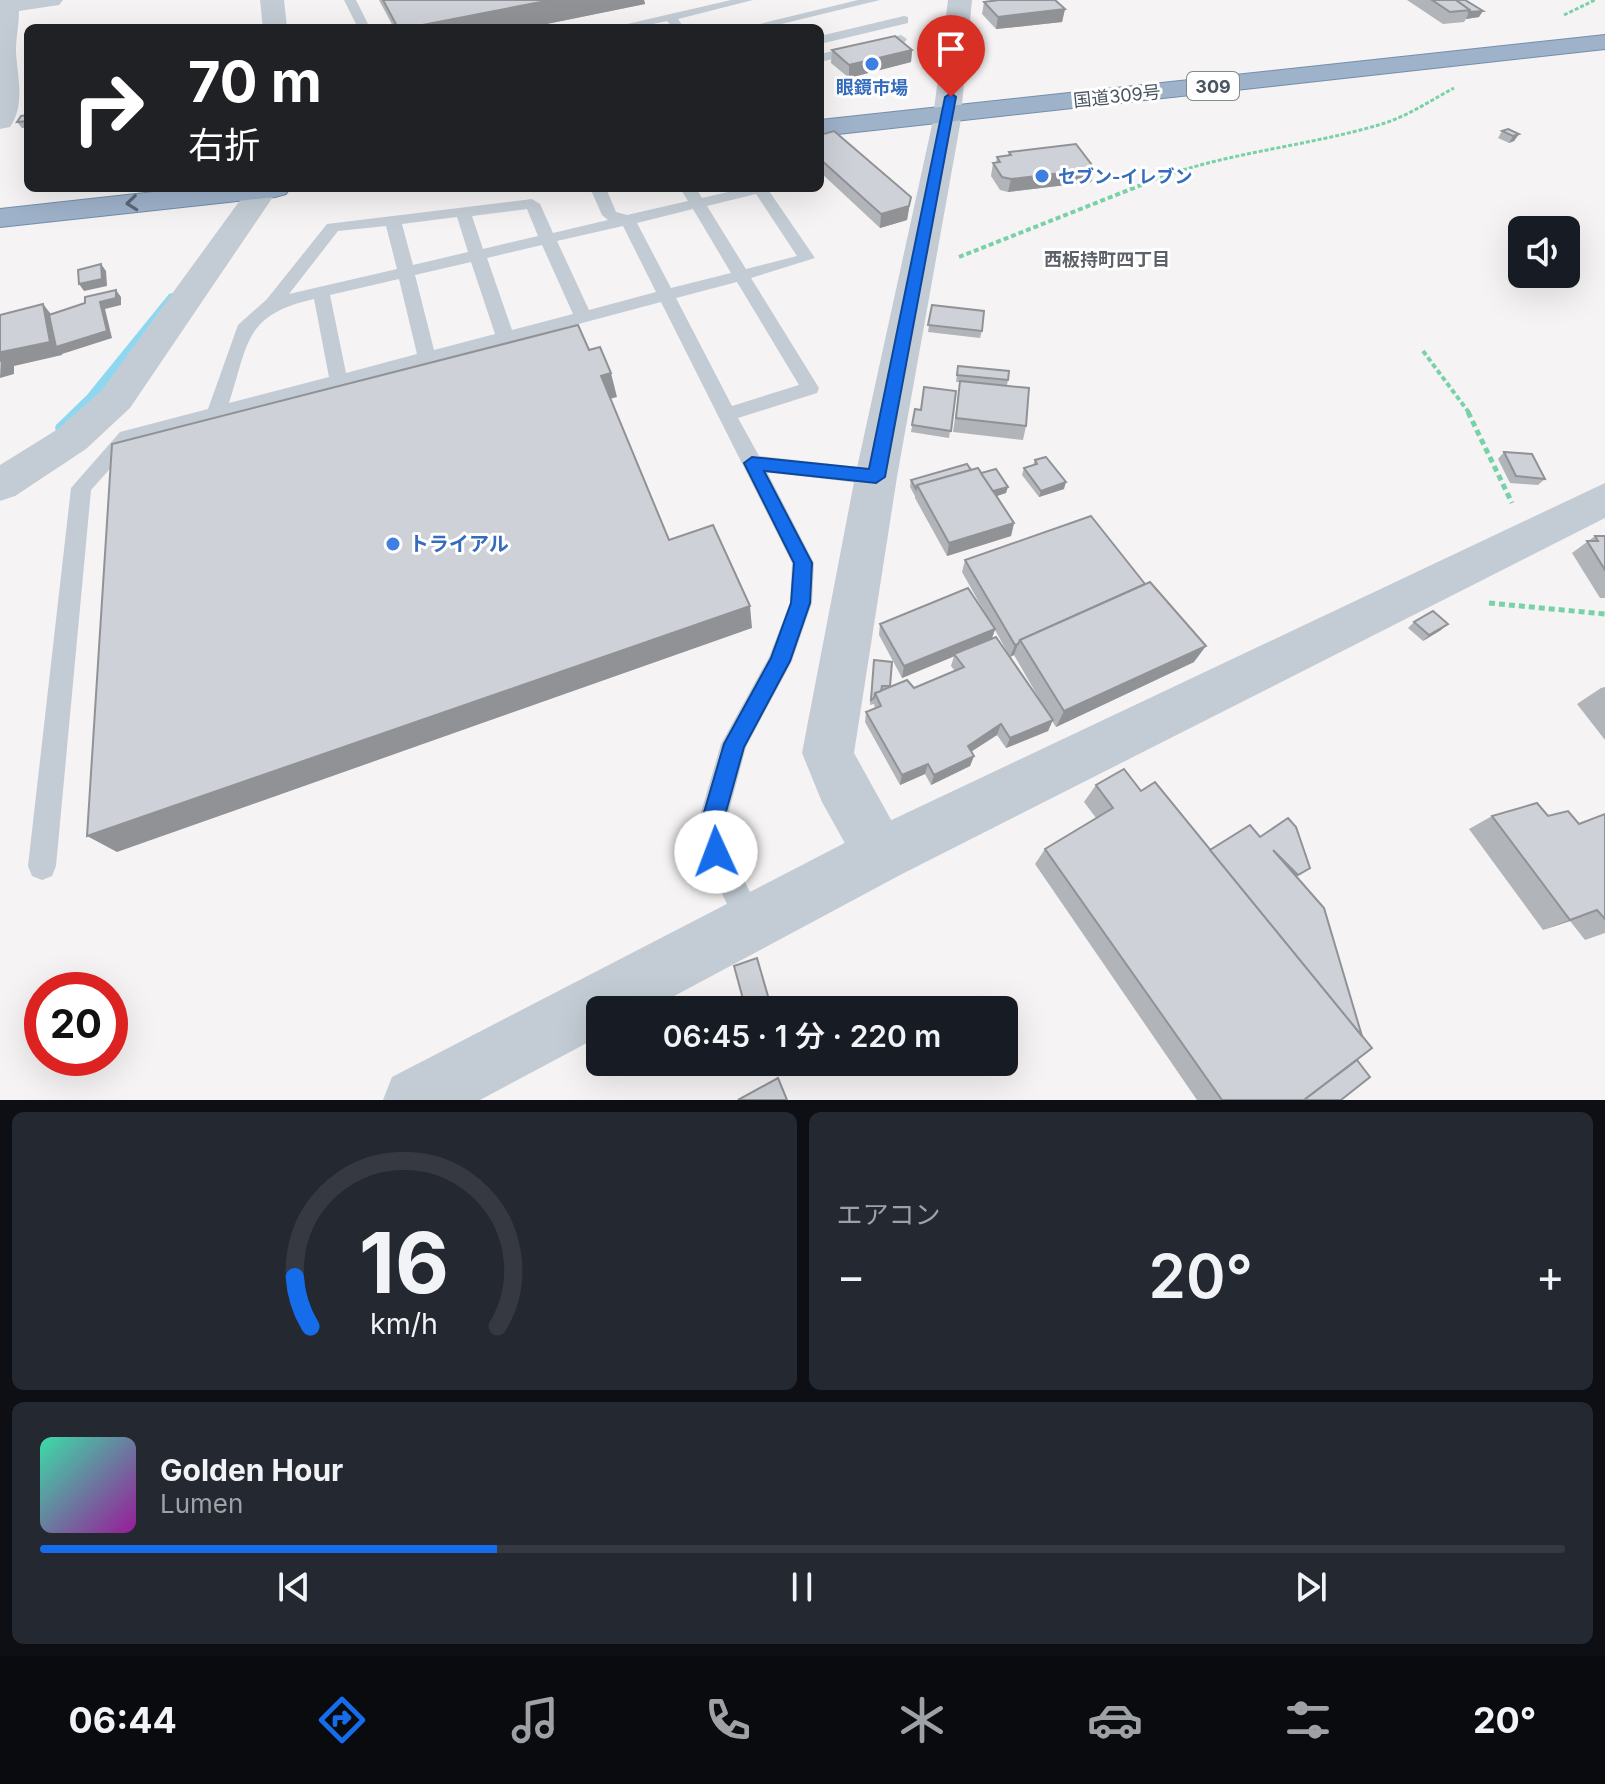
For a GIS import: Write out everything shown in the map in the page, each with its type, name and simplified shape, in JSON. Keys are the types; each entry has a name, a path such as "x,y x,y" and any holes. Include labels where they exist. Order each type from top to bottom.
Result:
{"highway":[{"name":"国道309号","path":"824,127 949,106 1605,27"},
{"name":"国道309号","path":"824,111 949,106 1456,59 1605,42"},
{"path":"0,198 56,192"},
{"path":"0,218 239,192"}],"street":[{"path":"0,121 8,100 4,40 7,3 51,0"},
{"path":"272,0 275,24"},
{"path":"882,854 841,784 828,753 876,477 949,106 948,87 960,0"},
{"path":"0,485 72,439 116,399 265,192"},
{"path":"415,1100 882,854 1605,499"}],"lane":[{"path":"350,0 362,24"},
{"path":"636,24 747,0"},
{"path":"767,24 874,0"},
{"path":"824,39 906,15 900,42 824,57"},
{"path":"670,17 676,24"},
{"path":"600,192 610,215 628,221 803,563 801,603 780,661 734,744 711,826 716,852 750,921"},
{"path":"691,192 810,388 725,415"},
{"path":"273,303 748,192"},
{"path":"42,866 81,488 127,437 807,258 762,192"},
{"path":"217,412 244,329 273,303 333,227 532,204 583,317"},
{"path":"463,212 505,337"},
{"path":"393,220 427,357"},
{"path":"321,292 339,382"},
{"path":"752,463 876,477"}],"path":[{"path":"1587,0 1592,3"},
{"path":"918,273 1186,167 1293,147 1391,121 1437,99 1470,77 1475,71 1456,59"},
{"path":"1423,351 1473,419 1514,507 1541,531"},
{"path":"1431,586 1458,597 1509,607 1605,614"}],"building":[{"path":"383,0 551,0 428,24 396,24"},
{"path":"1055,0 1065,9 998,17 984,2"},
{"path":"1432,0 1456,0 1470,10 1450,12"},
{"path":"1456,0 1465,0 1483,11 1469,12"},
{"path":"895,36 912,50 849,65 832,50"},
{"path":"1508,129 1519,134 1513,136 1502,131"},
{"path":"834,131 911,197 909,206 881,214 824,163 824,134"},
{"path":"1076,144 1095,169 1011,179 1002,177 993,163 1000,162 997,157 1011,155 1009,152"},
{"path":"101,264 102,279 79,284 78,270"},
{"path":"116,290 116,298 100,302 107,331 56,347 49,315 85,303 85,297"},
{"path":"43,304 50,342 1,352 0,361 0,315"},
{"path":"932,305 984,311 982,331 928,325"},
{"path":"578,325 589,350 600,347 611,373 601,376 669,540 713,525 750,606 87,836 112,444"},
{"path":"958,366 1009,371 1008,380 957,375"},
{"path":"960,381 1029,388 1026,426 956,418"},
{"path":"924,387 956,391 951,431 912,425 915,409 921,410"},
{"path":"1504,452 1532,454 1545,479 1516,476"},
{"path":"1046,457 1066,482 1041,491 1024,468"},
{"path":"967,464 971,470 917,485 916,489 911,480"},
{"path":"978,468 1014,523 949,543 917,485"},
{"path":"996,469 1008,487 993,491 981,473"},
{"path":"1091,516 1145,584 1020,640 1015,645 965,560"},
{"path":"1595,536 1605,536 1605,570 1587,541 1598,541"},
{"path":"1150,582 1206,646 1064,711 1020,640"},
{"path":"968,588 995,629 904,666 880,624"},
{"path":"1433,611 1448,624 1429,635 1414,622"},
{"path":"996,637 1053,720 1010,738 1001,724 968,746 974,756 934,775 928,764 902,775 866,712 881,706 875,693 907,680 914,688 964,667 954,654"},
{"path":"874,660 892,662 890,686 882,686 871,700"},
{"path":"1124,769 1141,791 1155,782 1372,1048 1304,1100 1222,1100 1045,849 1113,808 1096,785"},
{"path":"1537,803 1548,816 1568,811 1579,824 1605,814 1605,919 1597,910 1570,920 1492,816"},
{"path":"1288,818 1296,827 1310,868 1298,875 1273,850 1324,908 1362,1036 1210,850 1250,825 1260,837"},
{"path":"757,958 768,996 742,996 734,966"},
{"path":"1357,1060 1370,1077 1341,1100 1304,1100"},
{"path":"778,1078 787,1100 738,1100"}],"waterway":[{"path":"60,428 91,398 172,296"}],"place":[{"name":"眼鏡市場","path":"872,64"},
{"name":"セブン-イレブン","path":"1042,176"},
{"name":"トライアル","path":"393,544"}],"district":[{"name":"西板持町四丁目","path":"1107,259"}],"route":[{"path":"716,852 711,826 734,744 780,661 801,603 803,563 752,463 876,477 951,97"}]}
